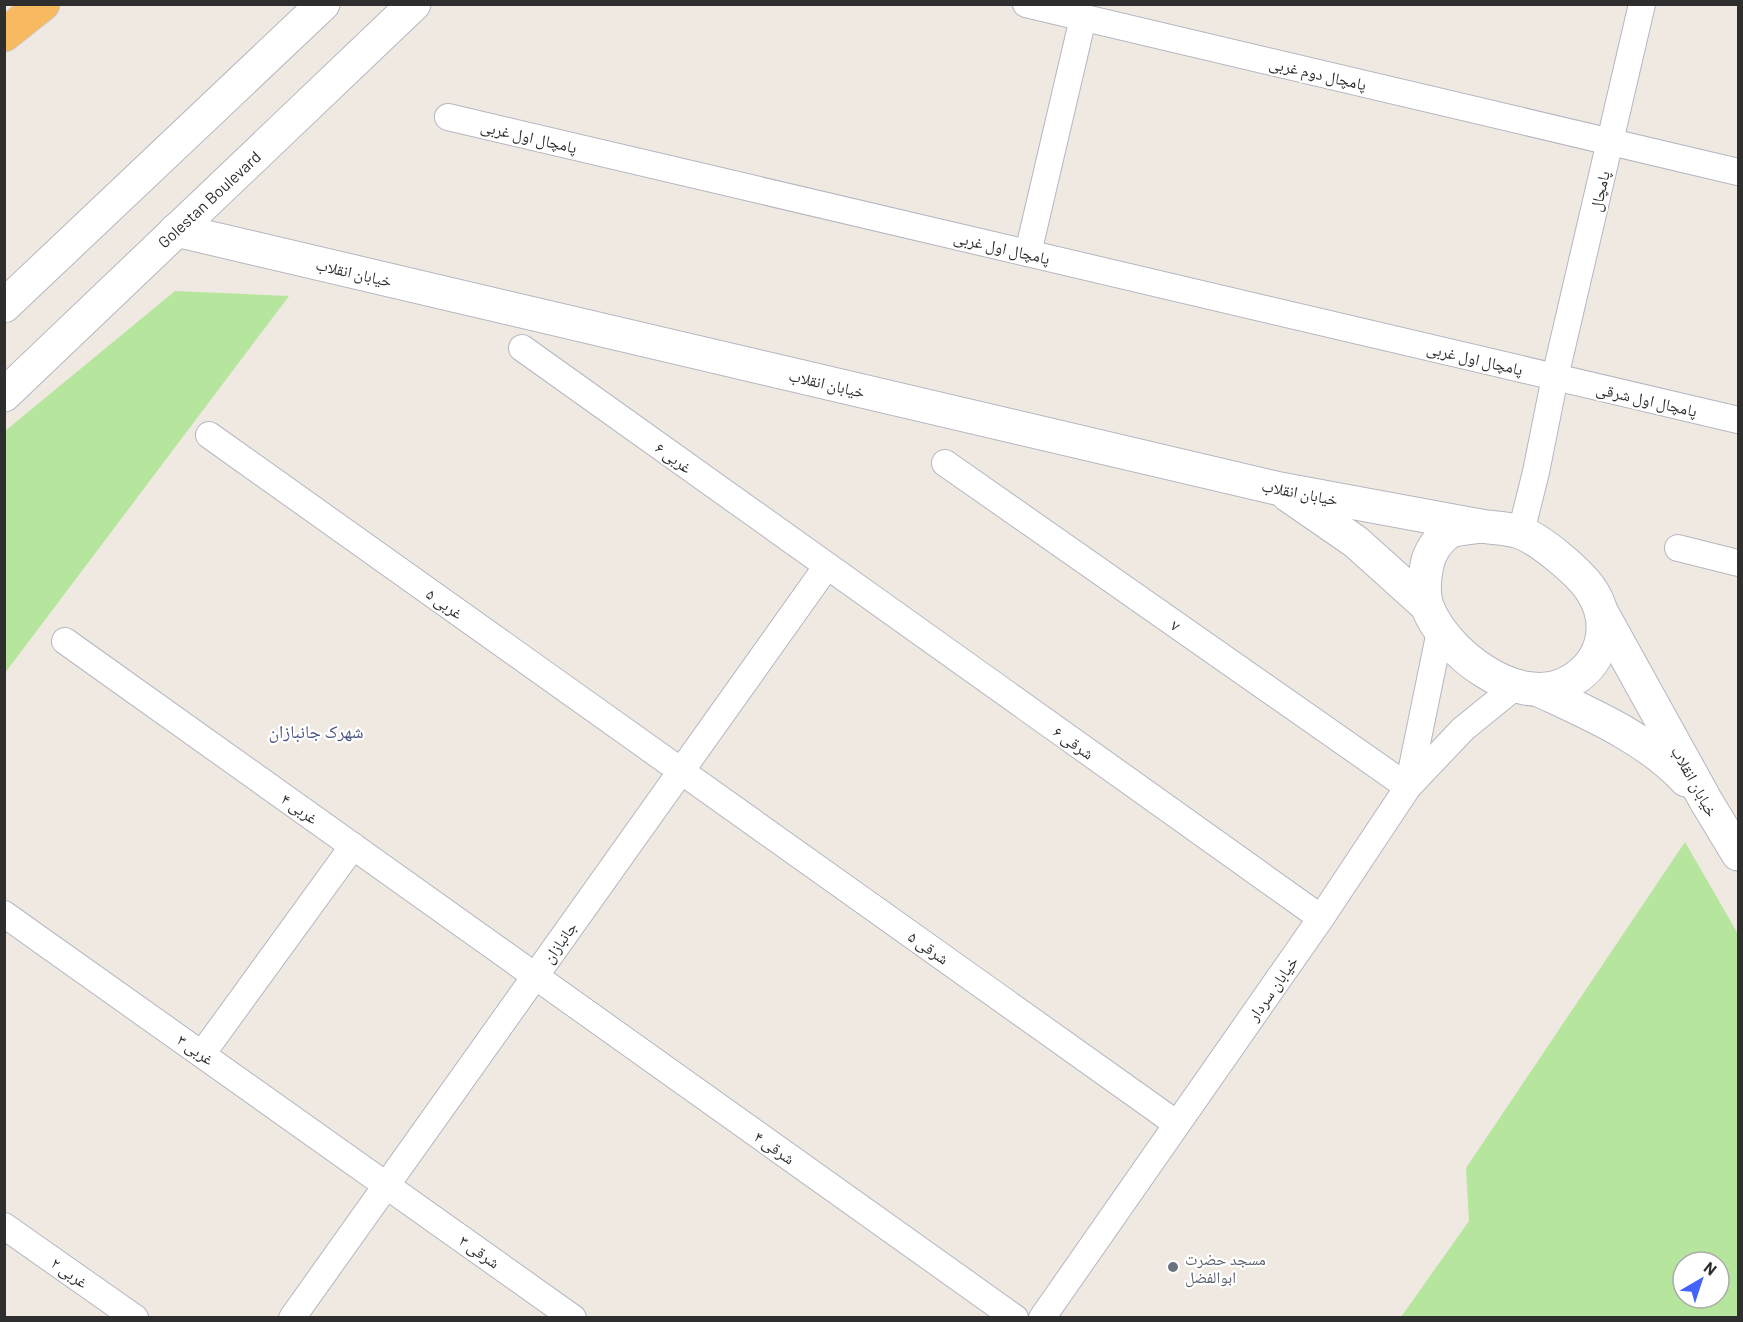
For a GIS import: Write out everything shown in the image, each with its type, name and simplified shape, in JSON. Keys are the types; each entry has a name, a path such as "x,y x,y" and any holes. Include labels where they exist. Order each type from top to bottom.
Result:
{"highway":[{"path":"4,35 43,4"}],"street":[{"path":"4,306 323,4"},
{"name":"Golestan Boulevard","path":"4,394 414,4"},
{"name":"پامچال دوم غربی","path":"1026,4 1738,172"},
{"name":"پامچال","path":"1521,532 1642,4"},
{"path":"1028,253 1083,18"},
{"name":"پامچال اول غربی","path":"448,117 1556,377"},
{"name":"خیابان انقلاب","path":"176,230 1280,489 1480,526"},
{"name":"۶ غربی","path":"522,348 826,566"},
{"name":"پامچال اول شرقی","path":"1556,377 1738,420"},
{"name":"۵ غربی","path":"209,435 681,771"},
{"name":"۷","path":"945,463 1408,787"},
{"path":"1280,489 1356,542 1433,618 1471,662 1492,676 1528,688 1595,716 1643,745 1676,769 1706,801"},
{"path":"1408,787 1463,729 1528,688 1561,686 1580,676 1594,660 1603,640 1602,612 1593,592 1573,570 1550,550 1521,532 1480,526 1449,532 1429,553 1425,576 1433,618"},
{"path":"1678,548 1738,563"},
{"name":"جانبازان","path":"291,1317 826,566"},
{"name":"۶ شرقی","path":"826,566 1321,918"},
{"name":"خیابان انقلاب","path":"1602,612 1706,801 1738,854"},
{"name":"خیابان سردار","path":"1042,1317 1321,918 1408,787 1433,618"},
{"name":"۴ غربی","path":"65,641 535,976"},
{"name":"۵ شرقی","path":"681,771 1177,1124"},
{"path":"202,1054 353,846"},
{"name":"۳ غربی","path":"4,914 386,1184"},
{"name":"۴ شرقی","path":"535,976 1014,1317"},
{"name":"۳ شرقی","path":"386,1184 573,1317"},
{"name":"۲ غربی","path":"4,1226 135,1317"}],"green space":[{"path":"175,291 289,296 5,673 5,431"},
{"path":"1685,842 1738,934 1738,1317 1401,1317 1469,1221 1466,1168"}],"place":[{"name":"مسجد حضرت ابوالفضل","path":"1173,1267"}],"district":[{"name":"شهرک جانبازان","path":"316,731"}]}
